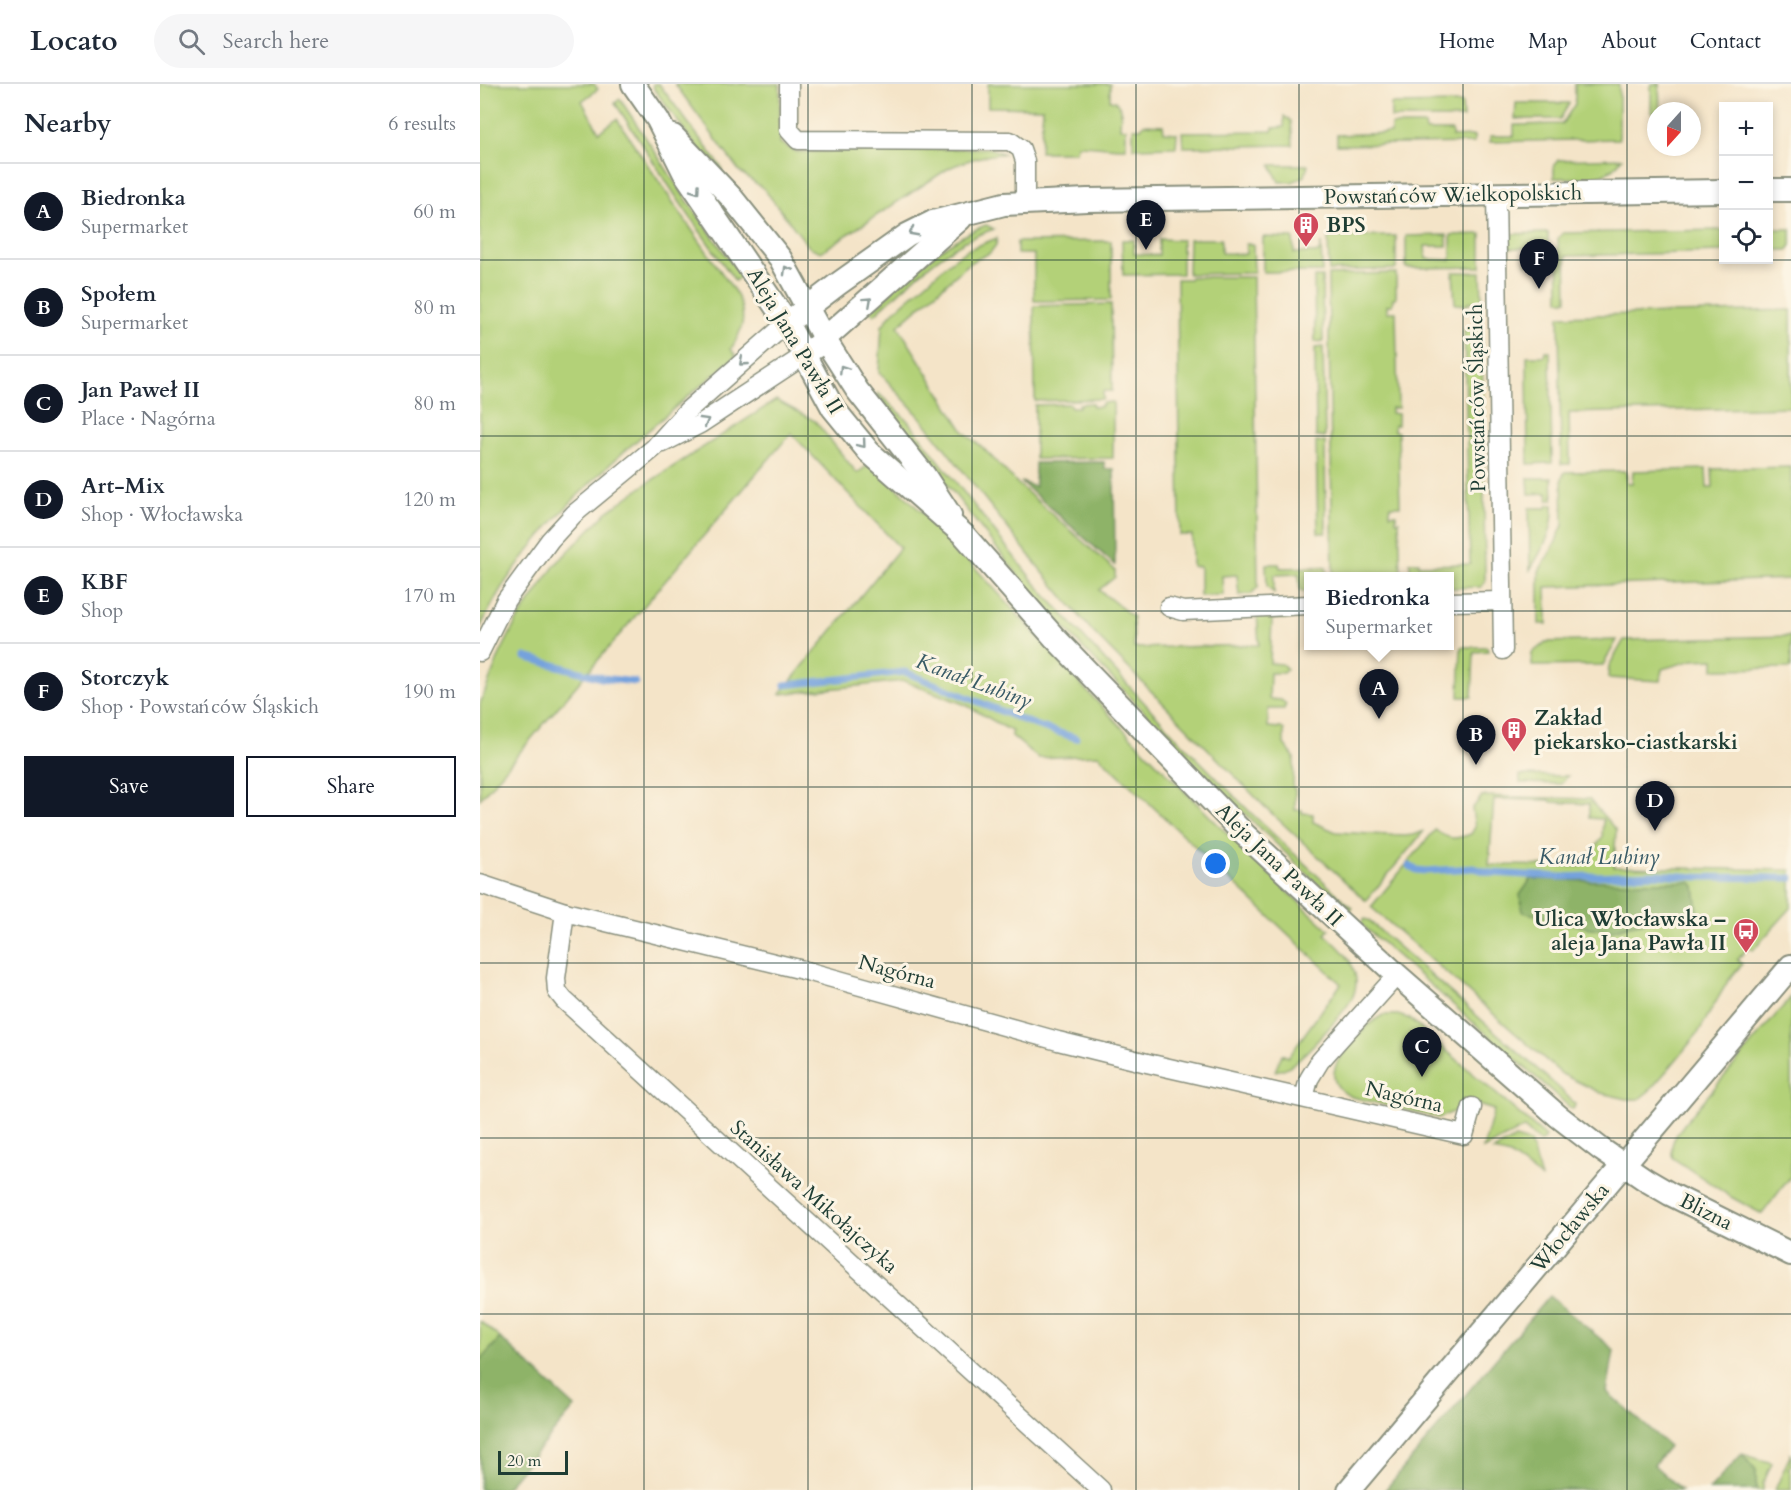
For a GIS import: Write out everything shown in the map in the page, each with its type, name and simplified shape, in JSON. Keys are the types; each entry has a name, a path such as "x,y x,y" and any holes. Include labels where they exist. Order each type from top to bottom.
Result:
{"street":[{"name":"Aleja Jana Pawła II","path":"633,84 658,120 684,172 787,323 830,404 869,452 964,536 1054,637 1244,834 1397,975 1558,1116 1623,1165"},
{"path":"789,84 789,130 798,140 1010,141 1021,149 1025,161 1025,202"},
{"name":"Aleja Jana Pawła II","path":"658,120 732,198 773,249 856,390 924,475 964,536"},
{"path":"1773,190 1791,190"},
{"name":"Powstańców Wielkopolskich","path":"787,323 907,235 933,222 968,212 1025,202 1719,191"},
{"name":"Powstańców Śląskich","path":"1496,194 1503,650"},
{"name":"Powstańców Wielkopolskich","path":"805,355 825,340 968,212"},
{"path":"480,652 506,600 550,540 574,514 654,448 687,411 787,323"},
{"path":"654,448 700,424 805,355"},
{"path":"1454,602 1502,601"},
{"path":"1169,607 1182,610 1304,605"},
{"name":"Nagórna","path":"480,884 565,912 803,970 1146,1063 1464,1135 1472,1107"},
{"name":"Stanisława Mikołajczyka","path":"565,912 556,978 557,991 564,1000 1101,1490"},
{"name":"Włocławska","path":"1349,1490 1791,966"},
{"path":"1304,1098 1309,1079 1320,1061 1397,975"},
{"name":"Blizna","path":"1623,1165 1670,1194 1791,1254"}],"green space":[{"path":"480,84 594,84 598,89 582,101 599,132 617,119 737,295 743,316 741,329 731,349 736,356 642,436 581,492 526,554 502,587 480,628"},
{"path":"653,84 659,84 722,170 720,171 707,161 654,89"},
{"path":"675,84 780,84 780,143 797,152 989,148 1005,154 976,158 949,168 821,252 809,247 764,189 740,172"},
{"path":"988,84 1110,84 1110,100 1115,101 1121,108 1120,128 1126,128 1126,148 1077,145 1076,152 1040,152 1043,108 988,107"},
{"path":"1575,84 1619,84 1619,139 1490,142 1490,136 1514,136 1514,125 1562,124 1575,104"},
{"path":"1651,84 1659,84 1660,102 1651,102"},
{"path":"620,99 686,199 741,276 735,281 615,103"},
{"path":"1462,103 1463,118 1391,118 1391,104"},
{"path":"1516,103 1569,104 1560,119 1515,119"},
{"path":"1284,116 1291,121 1293,145 1183,147 1182,132 1272,131 1273,128 1284,127"},
{"path":"1144,124 1163,125 1164,132 1177,133 1176,147 1133,148 1133,128 1141,128"},
{"path":"1391,125 1425,125 1426,131 1452,131 1452,137 1474,136 1474,143 1337,145 1337,135 1391,133"},
{"path":"1622,158 1609,172 1600,175 1583,178 1554,178 1554,167 1558,160"},
{"path":"1271,165 1308,165 1305,176 1292,182 1279,182"},
{"path":"986,225 994,229 977,235 944,254 874,315 870,311 910,274 939,252"},
{"path":"1773,229 1791,229 1791,245 1788,250 1773,250"},
{"path":"1719,230 1719,252 1566,256 1567,300 1559,300 1558,238 1563,233"},
{"path":"1548,233 1548,263 1527,264 1526,248 1508,248 1508,234"},
{"path":"1481,234 1481,267 1406,268 1406,236 1447,235 1447,246 1425,246 1426,259 1451,260 1451,235"},
{"path":"1396,236 1396,269 1329,271 1328,237"},
{"path":"1263,237 1293,238 1294,253 1319,253 1321,243 1322,272 1263,272"},
{"path":"997,238 996,245 990,253 971,262 898,326 964,432 1018,484 1115,570 1115,577 1099,590 1133,617 1134,648 1259,645 1257,613 1288,614 1290,619 1272,619 1270,663 1282,664 1287,669 1283,673 1270,673 1269,699 1281,700 1286,704 1284,709 1268,709 1268,727 1284,730 1284,744 1294,757 1295,810 1313,814 1313,822 1336,832 1404,836 1424,831 1366,901 1265,807 1093,632 1040,569 921,418 879,372 882,326 891,314 950,262 967,250"},
{"path":"1159,239 1182,240 1182,274 1123,275 1122,240 1134,240 1134,254 1159,255"},
{"path":"1189,239 1221,239 1221,253 1246,254 1246,244 1253,244 1254,273 1188,274"},
{"path":"1111,241 1111,300 1034,301 1034,254 1017,254 1017,242"},
{"path":"1453,272 1481,272 1482,302 1468,302 1468,305 1455,304"},
{"path":"1396,273 1396,298 1393,298 1392,305 1387,305 1387,312 1396,312 1398,408 1391,408 1391,413 1398,414 1398,425 1394,425 1394,431 1398,432 1400,506 1390,506 1390,514 1396,514 1396,521 1399,521 1401,572 1333,572 1328,275"},
{"path":"1190,277 1253,277 1258,587 1251,594 1239,595 1237,575 1222,576 1223,595 1200,596 1200,567 1192,566 1192,535 1180,535 1177,279 1190,279"},
{"path":"1314,277 1322,277 1323,341 1315,342"},
{"path":"1111,304 1112,391 1103,391 1103,399 1035,401 1034,306"},
{"path":"1791,310 1791,407 1569,413 1570,464 1561,464 1559,316"},
{"path":"1482,321 1485,582 1481,587 1454,588 1454,572 1410,572 1410,562 1419,562 1419,565 1470,564 1464,330 1473,330"},
{"path":"1323,347 1325,437 1316,437 1315,348"},
{"path":"1545,351 1550,351 1552,463 1528,464 1527,356 1544,356"},
{"path":"878,393 908,421 1034,582 1088,642 1178,739 1252,814 1352,908 1348,913 1208,778 1027,587 877,395"},
{"path":"776,400 815,421 857,473 870,464 899,490 954,545 1145,752 1329,930 1325,934 1345,954 1355,973 1355,992 1334,1022 1294,1063 1275,1071 1282,1054 1288,1057 1341,984 1098,755 1038,758 1011,735 1013,732 966,705 904,681 780,694 900,548 791,433 480,799 480,704 516,622 555,565 607,512"},
{"path":"1113,402 1113,458 1035,459 1035,405 1070,404 1070,407 1079,407 1079,404 1092,403 1093,407"},
{"path":"1316,442 1325,442 1326,533 1318,533"},
{"path":"1104,462 1105,469 1114,469 1115,565 1021,482 1035,487 1035,463"},
{"path":"1791,467 1791,579 1546,587 1547,624 1539,624 1539,571 1563,525 1562,478 1565,472 1626,471 1627,483 1632,483 1633,471 1706,469 1707,488 1713,488 1712,469"},
{"path":"1528,478 1552,478 1553,500 1548,500 1547,493 1529,494"},
{"path":"1548,505 1553,505 1550,532 1530,570 1529,508 1547,508"},
{"path":"1266,564 1279,564 1280,568 1326,567 1327,572 1304,572 1304,591 1300,591 1299,574 1274,575 1274,593 1267,586"},
{"path":"1791,636 1791,668 1714,669 1714,659 1693,660 1662,669 1660,681 1608,678 1609,666 1624,640"},
{"path":"1617,640 1603,665 1532,666 1532,653 1546,642"},
{"path":"1461,647 1487,647 1488,651 1474,652 1472,697 1459,697"},
{"path":"1520,775 1568,776 1561,784 1520,783"},
{"path":"1482,796 1589,799 1616,830 1614,867 1791,870 1791,908 1753,950 1749,947 1737,960 1742,964 1728,981 1698,1033 1649,1091 1639,1099 1627,1099 1601,1093 1562,1074 1371,907 1435,830 1452,838 1471,834 1475,827 1472,809","holes":["1494,799 1550,800 1551,802 1589,804 1589,818 1603,819 1602,838 1581,866 1489,865"]},
{"path":"1531,879 1690,882 1695,886 1698,912 1629,925 1610,931 1585,927 1523,912 1520,895"},
{"path":"1364,919 1368,920 1559,1088 1575,1104 1574,1108 1572,1109 1361,924"},
{"path":"1791,997 1791,1176 1762,1214 1731,1197 1673,1158 1672,1148 1674,1139 1685,1123"},
{"path":"1383,1015 1398,1015 1410,1019 1546,1137 1540,1142 1524,1128 1483,1149 1494,1110 1462,1100 1455,1111 1439,1118 1352,1097 1342,1091 1334,1077 1337,1062 1364,1029"},
{"path":"1515,1138 1530,1142 1541,1178 1510,1155 1493,1151"},
{"path":"1549,1296 1614,1350 1607,1392 1669,1446 1654,1465 1681,1490 1385,1490"},
{"path":"480,1321 500,1338 480,1361"},
{"path":"500,1338 575,1407 504,1490 480,1490 480,1361"},
{"path":"1791,1453 1791,1466 1788,1469 1791,1472 1791,1490 1775,1490"},
{"path":"1742,1454 1772,1463 1763,1484 1763,1490 1756,1490 1756,1471"},
{"path":"1742,1454 1756,1471 1756,1490 1709,1490"}],"waterway":[{"name":"Kanał Lubiny","path":"525,657 602,678 635,682"},
{"name":"Kanał Lubiny","path":"785,685 905,672 1035,725 1076,738"},
{"name":"Kanał Lubiny","path":"1409,866 1426,871 1474,868 1491,873 1560,877 1657,874 1697,877 1791,878"}],"place":[{"name":"BPS","path":"1306,248"},
{"name":"KBF","path":"1146,250"},
{"name":"Storczyk","path":"1539,289"},
{"name":"Biedronka","path":"1379,719"},
{"name":"Zakład piekarsko-ciastkarski","path":"1514,753"},
{"name":"Społem","path":"1476,765"},
{"name":"Art-Mix","path":"1655,831"},
{"name":"Ulica Włocławska – aleja Jana Pawła II","path":"1746,954"},
{"name":"Jan Paweł II","path":"1422,1077"}]}
